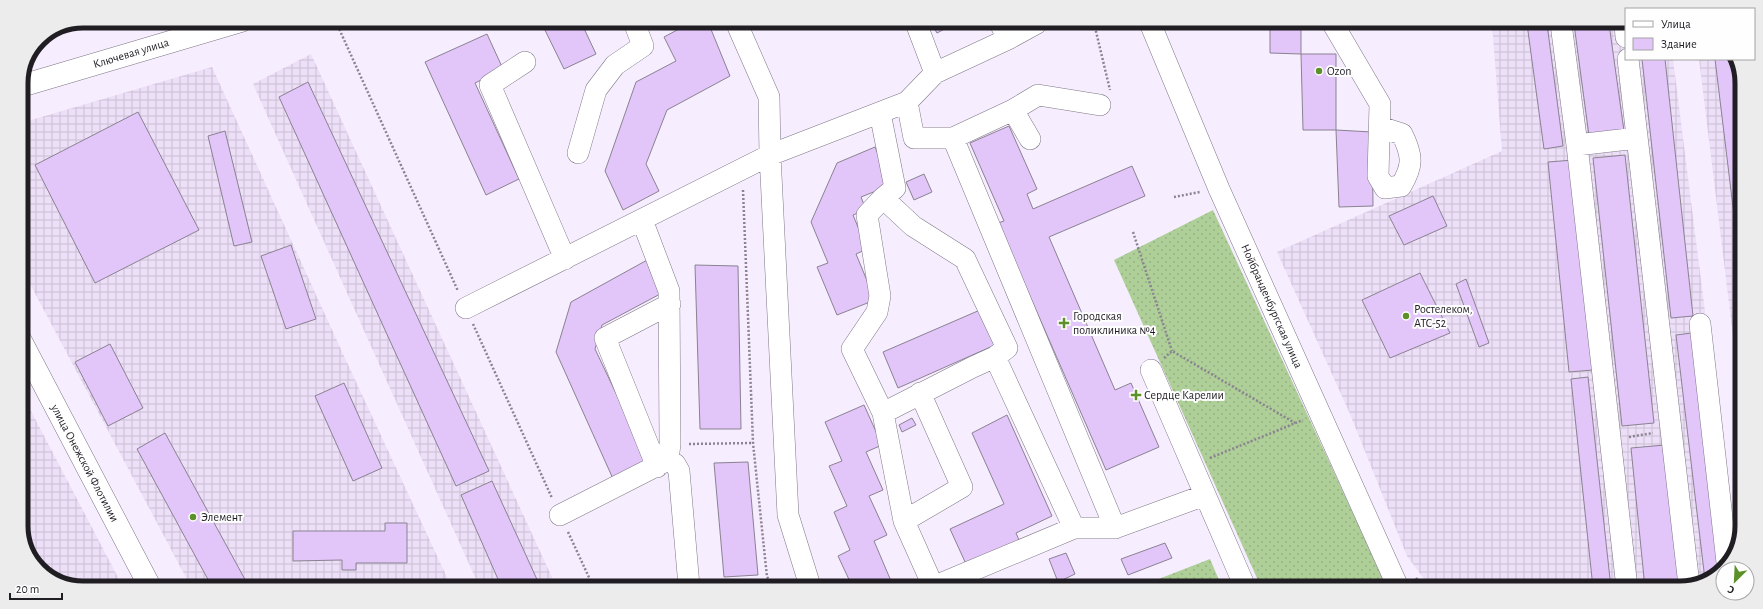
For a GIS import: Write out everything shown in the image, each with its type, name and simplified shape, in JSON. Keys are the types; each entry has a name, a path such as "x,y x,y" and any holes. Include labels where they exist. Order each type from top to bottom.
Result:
{"main road":[{"name":"Ключевая улица","path":"28,84 217,28"},
{"name":"улица Онежской Флотилии","path":"28,354 147,581"}],"street":[{"path":"578,153 596,90 615,65 643,46 636,28"},
{"path":"739,28 769,97 770,155 788,515 808,581"},
{"path":"918,28 935,72"},
{"path":"466,308 770,155 908,102 935,72 1004,31 1016,28"},
{"name":"Нойбранденбургская улица","path":"1152,28 1219,189 1395,581"},
{"path":"1335,28 1380,104 1380,127"},
{"path":"1562,28 1578,145 1625,581"},
{"path":"1628,60 1688,581"},
{"path":"525,62 490,85 565,259"},
{"path":"908,102 914,138 953,138 1013,110 1038,96 1106,100"},
{"path":"1013,110 1030,139"},
{"path":"880,113 895,188 867,215 880,296 877,312 852,349 883,413 904,521 931,581"},
{"path":"953,138 1115,528"},
{"path":"1578,145 1637,138"},
{"path":"883,198 913,226 965,259 1007,348 995,357 920,393 883,413"},
{"path":"642,220 669,291 670,304 665,457"},
{"path":"670,304 605,338 665,457 675,464 679,471 689,581"},
{"path":"1700,324 1726,556"},
{"path":"995,357 1074,528"},
{"path":"1151,370 1242,581"},
{"path":"904,521 962,487 920,393"},
{"path":"560,515 665,457"},
{"path":"945,581 1074,528 1115,528 1205,494"}],"path":[{"path":"1095,28 1106,100"},
{"path":"742,170 746,232 753,443 767,577 770,581"},
{"path":"1133,232 1172,351 1295,424"},
{"path":"1151,370 1172,351"},
{"path":"1208,465 1209,458 1319,413"},
{"path":"1610,440 1670,430"},
{"path":"665,457 753,443"}],"shaded area":[{"path":"1492,28 1625,28 1625,60 1673,60 1711,359 1732,543 1724,559 1722,561 1715,561 1715,568 1707,574 1687,581 1426,581 1407,556 1350,414 1277,252 1502,151"},
{"path":"311,54 554,581 477,581 253,84"},
{"path":"1699,60 1730,60 1735,80 1735,352"},
{"path":"212,67 449,581 188,581 28,280 28,121"},
{"path":"28,405 120,581 76,581 66,578 53,572 44,565 35,553 28,529"}],"green space":[{"path":"1213,210 1384,581 1258,581 1114,260"},
{"path":"1210,559 1219,581 1153,581"}],"building":[{"path":"544,28 584,28 596,54 564,69"},
{"path":"681,28 710,28 730,76 667,110 646,164 659,191 623,210 605,171 636,82 676,61 664,37"},
{"path":"934,28 946,28 937,33"},
{"path":"1270,28 1301,28 1301,54 1270,53"},
{"path":"1528,28 1548,28 1563,146 1544,149"},
{"path":"1575,28 1610,28 1624,131 1589,136"},
{"path":"487,34 503,69 475,83 519,179 486,195 425,62"},
{"path":"1301,54 1336,54 1336,130 1303,130"},
{"path":"1642,60 1665,60 1693,316 1671,318"},
{"path":"1715,60 1730,60 1735,80 1735,224"},
{"path":"308,82 489,471 456,486 279,97"},
{"path":"138,112 199,230 95,283 35,165"},
{"name":"Городская поликлиника №4","path":"1009,126 1037,189 1027,194 1033,209 1132,166 1145,196 1049,237 1115,390 1131,383 1159,447 1106,470 998,223 1004,221 970,143"},
{"path":"1336,130 1372,132 1373,206 1339,207"},
{"path":"225,131 252,242 234,246 208,136"},
{"path":"875,147 891,185 861,197 866,210 853,215 867,249 856,254 875,300 837,315 817,267 828,263 811,222 837,163"},
{"path":"1625,155 1654,423 1622,426 1593,158"},
{"path":"1573,160 1593,370 1569,372 1548,162"},
{"path":"924,174 932,192 914,200 906,182"},
{"path":"1433,196 1447,226 1404,245 1389,216"},
{"path":"291,245 316,319 286,329 261,256"},
{"path":"649,259 662,293 602,325 595,349 650,465 614,481 556,352 571,302"},
{"path":"695,265 738,266 741,429 700,429"},
{"name":"Ростелеком, АТС-52","path":"1420,273 1450,333 1390,358 1362,300"},
{"path":"1466,279 1489,343 1479,347 1456,284"},
{"path":"980,310 995,345 898,388 883,352"},
{"path":"1692,333 1720,561 1715,561 1715,568 1704,575 1676,335"},
{"path":"110,344 143,408 108,426 75,362"},
{"path":"1588,377 1610,581 1592,581 1571,379"},
{"path":"344,383 382,468 353,481 315,396"},
{"path":"864,405 882,445 866,452 883,490 869,496 887,535 874,541 891,581 850,581 838,556 850,550 834,512 847,506 829,466 842,461 825,422"},
{"path":"1007,415 1052,516 1016,533 1019,540 966,564 950,529 1004,504 972,433"},
{"path":"912,418 916,425 902,432 899,425"},
{"name":"Элемент","path":"165,433 246,581 209,581 137,449"},
{"path":"1665,445 1678,581 1644,581 1631,448"},
{"path":"748,462 758,575 724,577 714,463"},
{"path":"492,481 538,581 499,581 461,495"},
{"path":"385,523 407,523 407,563 356,563 356,570 342,570 342,560 293,561 293,531 385,531"},
{"path":"1165,543 1172,558 1128,575 1121,559"},
{"path":"1066,553 1075,574 1058,581 1049,559"}],"place":[{"name":"Ozon","path":"1319,71"},
{"name":"Ростелеком, АТС-52","path":"1406,316"},
{"name":"Городская поликлиника №4","path":"1064,323"},
{"name":"Сердце Карелии","path":"1136,395"},
{"name":"Элемент","path":"193,517"}]}
